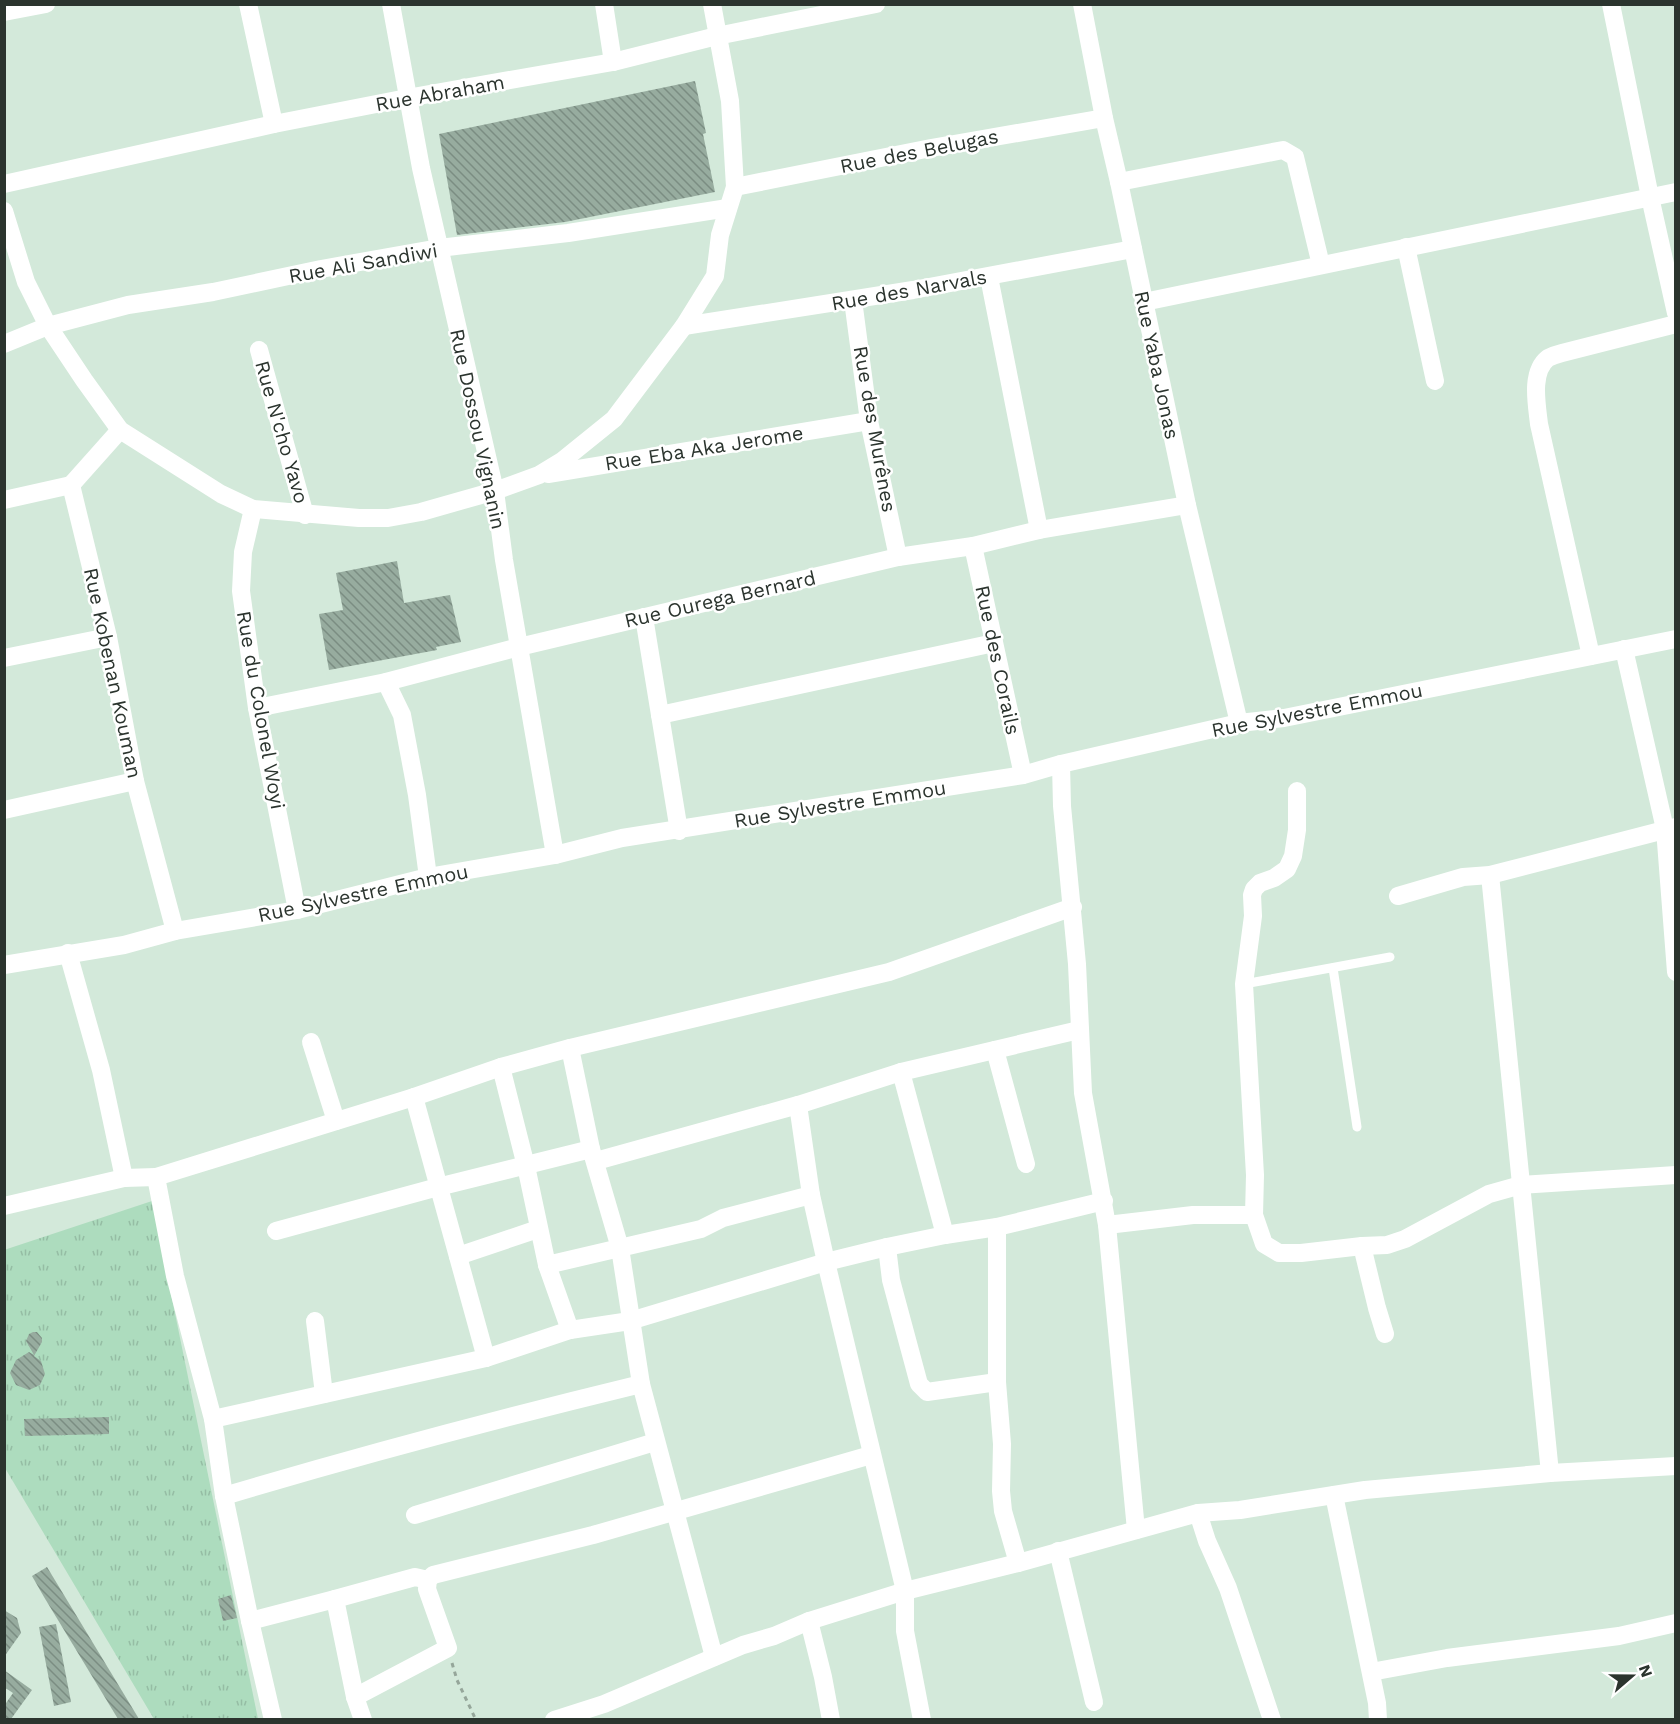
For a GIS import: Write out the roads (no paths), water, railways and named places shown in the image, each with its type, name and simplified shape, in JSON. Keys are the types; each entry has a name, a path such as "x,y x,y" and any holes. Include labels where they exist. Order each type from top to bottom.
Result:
{"street":[{"path":"4,12 46,4"},
{"path":"248,4 274,124"},
{"name":"Rue Dossou Vignanin","path":"391,4 407,98 439,248 495,491 504,560 555,855"},
{"path":"604,4 613,62"},
{"path":"4,211 26,282 48,326 120,430 221,494 253,509 305,515 388,518 421,512 495,491 539,475 562,461 614,419 684,326 715,276 720,235 735,187 730,101 712,4"},
{"name":"Rue Abraham","path":"4,184 274,124 613,62 833,9 876,4"},
{"name":"Rue Yaba Jonas","path":"1082,4 1104,118 1187,505 1239,723"},
{"path":"1611,4 1676,313"},
{"name":"Rue des Belugas","path":"735,187 931,148 1104,118"},
{"path":"1119,182 1283,150 1289,152 1294,157 1321,265"},
{"path":"1144,302 1676,192"},
{"name":"Rue Ali Sandiwi","path":"4,344 48,326 128,305 213,292 321,269 439,248 568,233 728,208"},
{"path":"1406,247 1435,381"},
{"name":"Rue des Narvals","path":"684,326 989,277 1133,249"},
{"path":"989,277 1039,530"},
{"name":"Rue des Murênes","path":"853,300 869,422 898,557"},
{"path":"1591,656 1539,424 1536,392 1539,371 1548,359 1562,353 1676,324"},
{"name":"Rue N'cho Yavo","path":"259,350 305,515"},
{"name":"Rue Eba Aka Jerome","path":"539,475 869,422"},
{"path":"4,500 71,485 120,430"},
{"name":"Rue Kobenan Kouman","path":"71,485 108,637 135,781 175,931"},
{"name":"Rue Ourega Bernard","path":"257,708 387,682 519,646 898,557 973,546 1039,530 1187,505"},
{"name":"Rue du Colonel Woyi","path":"253,509 243,552 241,591 257,708 297,910"},
{"name":"Rue des Corails","path":"973,546 1023,775"},
{"path":"644,617 679,831"},
{"path":"4,658 108,637"},
{"name":"Rue Sylvestre Emmou","path":"4,965 124,945 175,931 297,910 428,877 555,855 622,838 679,831 1023,775 1060,764 1239,723 1284,718 1676,639"},
{"path":"660,715 994,643"},
{"path":"1624,650 1670,828 1676,972"},
{"path":"387,682 402,715 417,795 428,877"},
{"path":"1060,764 1077,964 1083,1093 1107,1225 1136,1530"},
{"path":"4,810 135,781"},
{"path":"1297,791 1297,830 1293,856 1287,869 1274,878 1260,883 1254,889 1254,916 1244,984 1255,1174 1254,1215 1264,1244 1279,1253 1387,1245 1405,1239 1489,1194 1521,1185 1676,1175"},
{"path":"1398,896 1463,878 1490,875 1670,828"},
{"path":"1490,875 1550,1473"},
{"path":"4,1206 124,1178 156,1177 414,1097 501,1066 889,972 1072,907"},
{"path":"68,953 101,1070 124,1178"},
{"path":"276,1232 438,1187 526,1166 593,1155 798,1105 901,1072 1079,1030"},
{"path":"311,1042 336,1121"},
{"path":"570,1048 593,1155 620,1248 640,1384 714,1657"},
{"path":"995,1050 1026,1164"},
{"path":"501,1066 526,1166 547,1265 570,1330"},
{"path":"901,1072 945,1235"},
{"path":"414,1097 486,1358"},
{"path":"798,1105 811,1194 905,1591 905,1631 922,1719"},
{"path":"156,1177 175,1276 213,1419 224,1496 273,1719"},
{"path":"547,1265 701,1229 723,1218 811,1194"},
{"path":"213,1419 486,1358 570,1330 630,1321 826,1262 887,1247 997,1227 1104,1201"},
{"path":"1107,1225 1193,1215 1254,1215"},
{"path":"997,1227 997,1382 1002,1444 1001,1491 1003,1511 1018,1563"},
{"path":"458,1256 538,1229"},
{"path":"1362,1246 1385,1334"},
{"path":"887,1247 891,1280 919,1384 927,1392 997,1382"},
{"path":"315,1321 324,1394"},
{"path":"224,1496 352,1458 640,1384"},
{"path":"415,1515 655,1442"},
{"path":"355,1697 448,1648 428,1589 428,1580 433,1575 593,1534 871,1455"},
{"path":"554,1719 605,1712 714,1657 809,1621 905,1591 1018,1563 1198,1513 1239,1510 1365,1490 1550,1473 1676,1466"},
{"path":"1334,1495 1371,1672 1378,1719"},
{"path":"1198,1513 1207,1541 1228,1588 1272,1719"},
{"path":"1059,1551 1094,1702"},
{"path":"250,1621 415,1577 428,1580"},
{"path":"335,1599 355,1697 363,1719"},
{"path":"809,1621 826,1688 831,1719"},
{"path":"1371,1672 1447,1658 1619,1636 1676,1623"}],"lane":[{"path":"1244,984 1390,957"},
{"path":"1333,968 1357,1126"}]}
